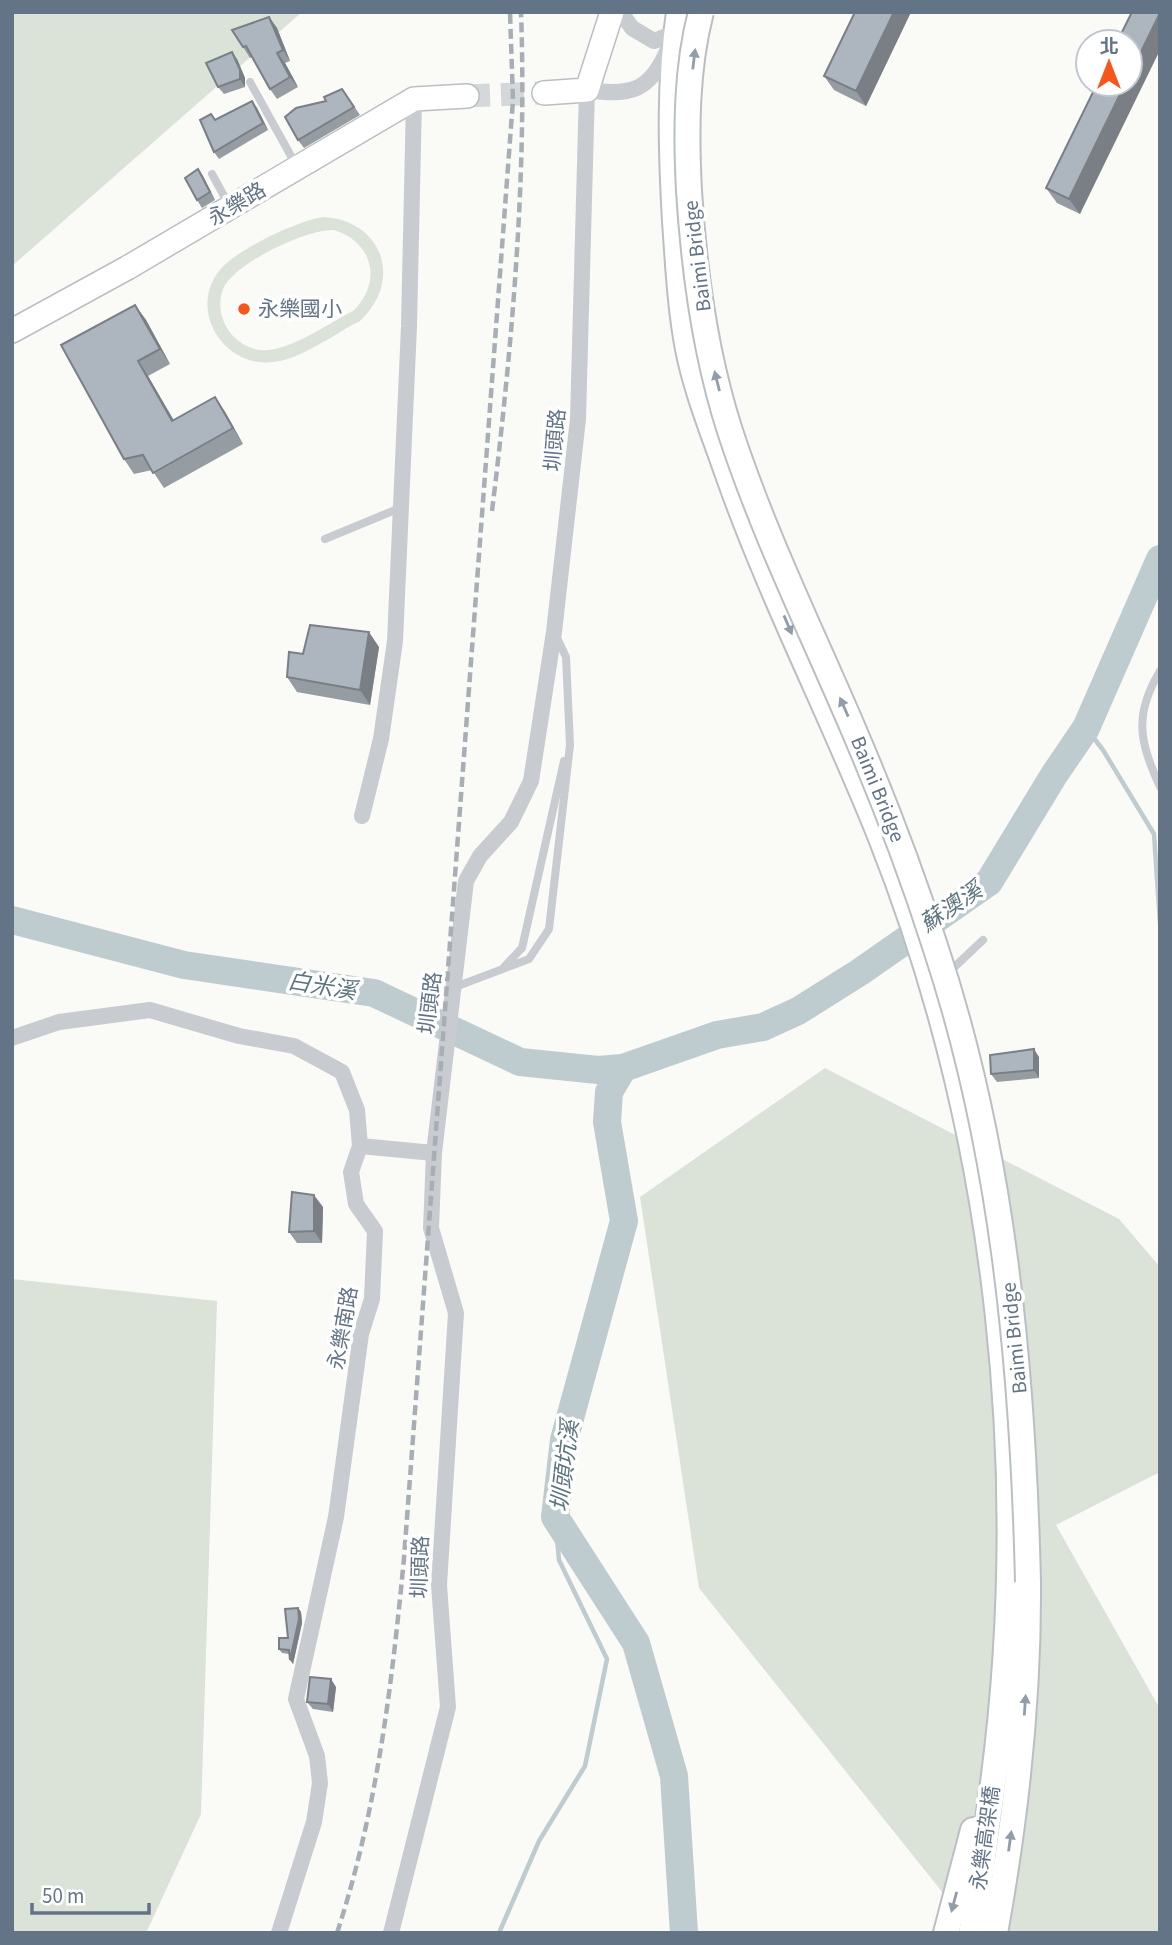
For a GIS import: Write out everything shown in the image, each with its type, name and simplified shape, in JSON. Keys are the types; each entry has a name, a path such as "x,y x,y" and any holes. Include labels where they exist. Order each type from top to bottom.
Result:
{"main road":[{"name":"Baimi Bridge","path":"701,12 688,106 693,256 708,345 729,428 764,528 896,834 936,979 975,1097 1009,1287 1020,1370 1020,1582"},
{"name":"Baimi Bridge","path":"675,19 673,172 688,350 749,533 881,839 936,979"},
{"path":"946,1933 999,1742 1020,1582"},
{"path":"995,1933 1018,1773 1028,1646 1020,1582"},
{"name":"永樂高架橋","path":"971,1933 999,1742"}],"street":[{"path":"587,90 612,12"},
{"path":"621,12 632,28 654,41 675,19"},
{"path":"544,93 587,90 614,95 640,88 660,68 675,19"},
{"name":"圳頭路","path":"391,1933 448,1707 441,1642 439,1585 456,1313 431,1228 434,1153 466,881 481,856 511,822 531,781 554,632 578,419 587,90"},
{"name":"永樂路","path":"12,331 231,208 414,99 467,96"},
{"path":"362,816 381,739 395,641 410,326 414,99"},
{"name":"永樂南路","path":"12,1038 59,1022 150,1010 239,1036 294,1046 342,1072 357,1110 360,1146 351,1172 356,1204 375,1231 372,1299 361,1334 335,1517 296,1699 317,1756 320,1783 314,1822 279,1933"},
{"path":"360,1146 434,1153"}],"lane":[{"path":"250,82 297,168"},
{"path":"212,174 231,208"},
{"path":"325,539 401,508"},
{"path":"455,987 529,959 550,929 570,745 566,657 554,632"},
{"path":"1160,671 1146,701 1140,733 1160,788"},
{"path":"501,970 522,948 561,772 570,745"},
{"path":"936,979 983,940"}],"shaded area":[{"path":"12,12 302,12 12,266"},
{"path":"323,217 343,221 360,229 372,240 380,255 383,271 381,288 373,305 360,321 295,356 273,362 255,361 240,356 216,334 207,303 210,287 219,271 238,254 283,230","holes":["334,230 347,236 365,253 370,276 368,288 353,311 305,338 275,349 251,348 232,334 225,325 220,301 223,289 241,269 272,249 307,235"]},
{"path":"825,1068 1119,1219 1160,1267 1160,1472 1056,1525 1160,1709 1160,1933 975,1933 699,1588 640,1197"},
{"path":"12,1279 217,1301 201,1814 146,1933 12,1933"}],"building":[{"path":"855,12 894,12 856,91 824,76"},
{"path":"1132,12 1160,13 1144,46 1144,28 1124,28"},
{"path":"269,17 283,50 277,53 290,77 270,89 246,46 243,47 232,30"},
{"path":"232,52 240,70 240,79 218,87 206,63"},
{"path":"342,89 354,107 298,140 285,117 296,108 326,101 324,97"},
{"path":"1090,98 1118,98 1069,199 1046,188"},
{"path":"252,101 263,123 214,152 200,120 211,114 215,120"},
{"path":"198,169 210,192 197,200 185,178"},
{"path":"135,305 160,349 138,361 172,421 215,397 233,428 153,473 143,455 124,459 61,345"},
{"path":"310,625 369,632 360,690 287,677 289,652 303,654"},
{"path":"1034,1049 1034,1070 991,1074 990,1055"},
{"path":"292,1192 314,1195 314,1231 289,1232"},
{"path":"298,1608 299,1619 290,1660 289,1650 279,1649 279,1638 288,1638 285,1609"},
{"path":"310,1677 331,1679 328,1704 307,1702"}],"waterway":[{"name":"蘇澳溪","path":"12,920 184,965 374,993 520,1062 598,1070 623,1068 717,1035 763,1027 798,1011 860,972 989,882 1086,728 1160,559"},
{"path":"1086,728 1103,750 1154,834 1160,923"},
{"name":"圳頭坑溪","path":"623,1068 609,1092 607,1122 624,1221 564,1440 555,1517 636,1643 674,1776 684,1933"},
{"path":"499,1933 539,1841 585,1766 607,1659 559,1560 555,1517"}],"tunnel":[{"path":"467,96 544,93"}],"railway":[{"path":"337,1933 363,1841 373,1794 388,1700 404,1558 513,100 510,12"},
{"path":"492,511 506,387 520,200 521,12"}],"place":[{"name":"永樂國小","path":"244,309"}],"water label":[{"name":"白米溪","path":"322,986"}]}
